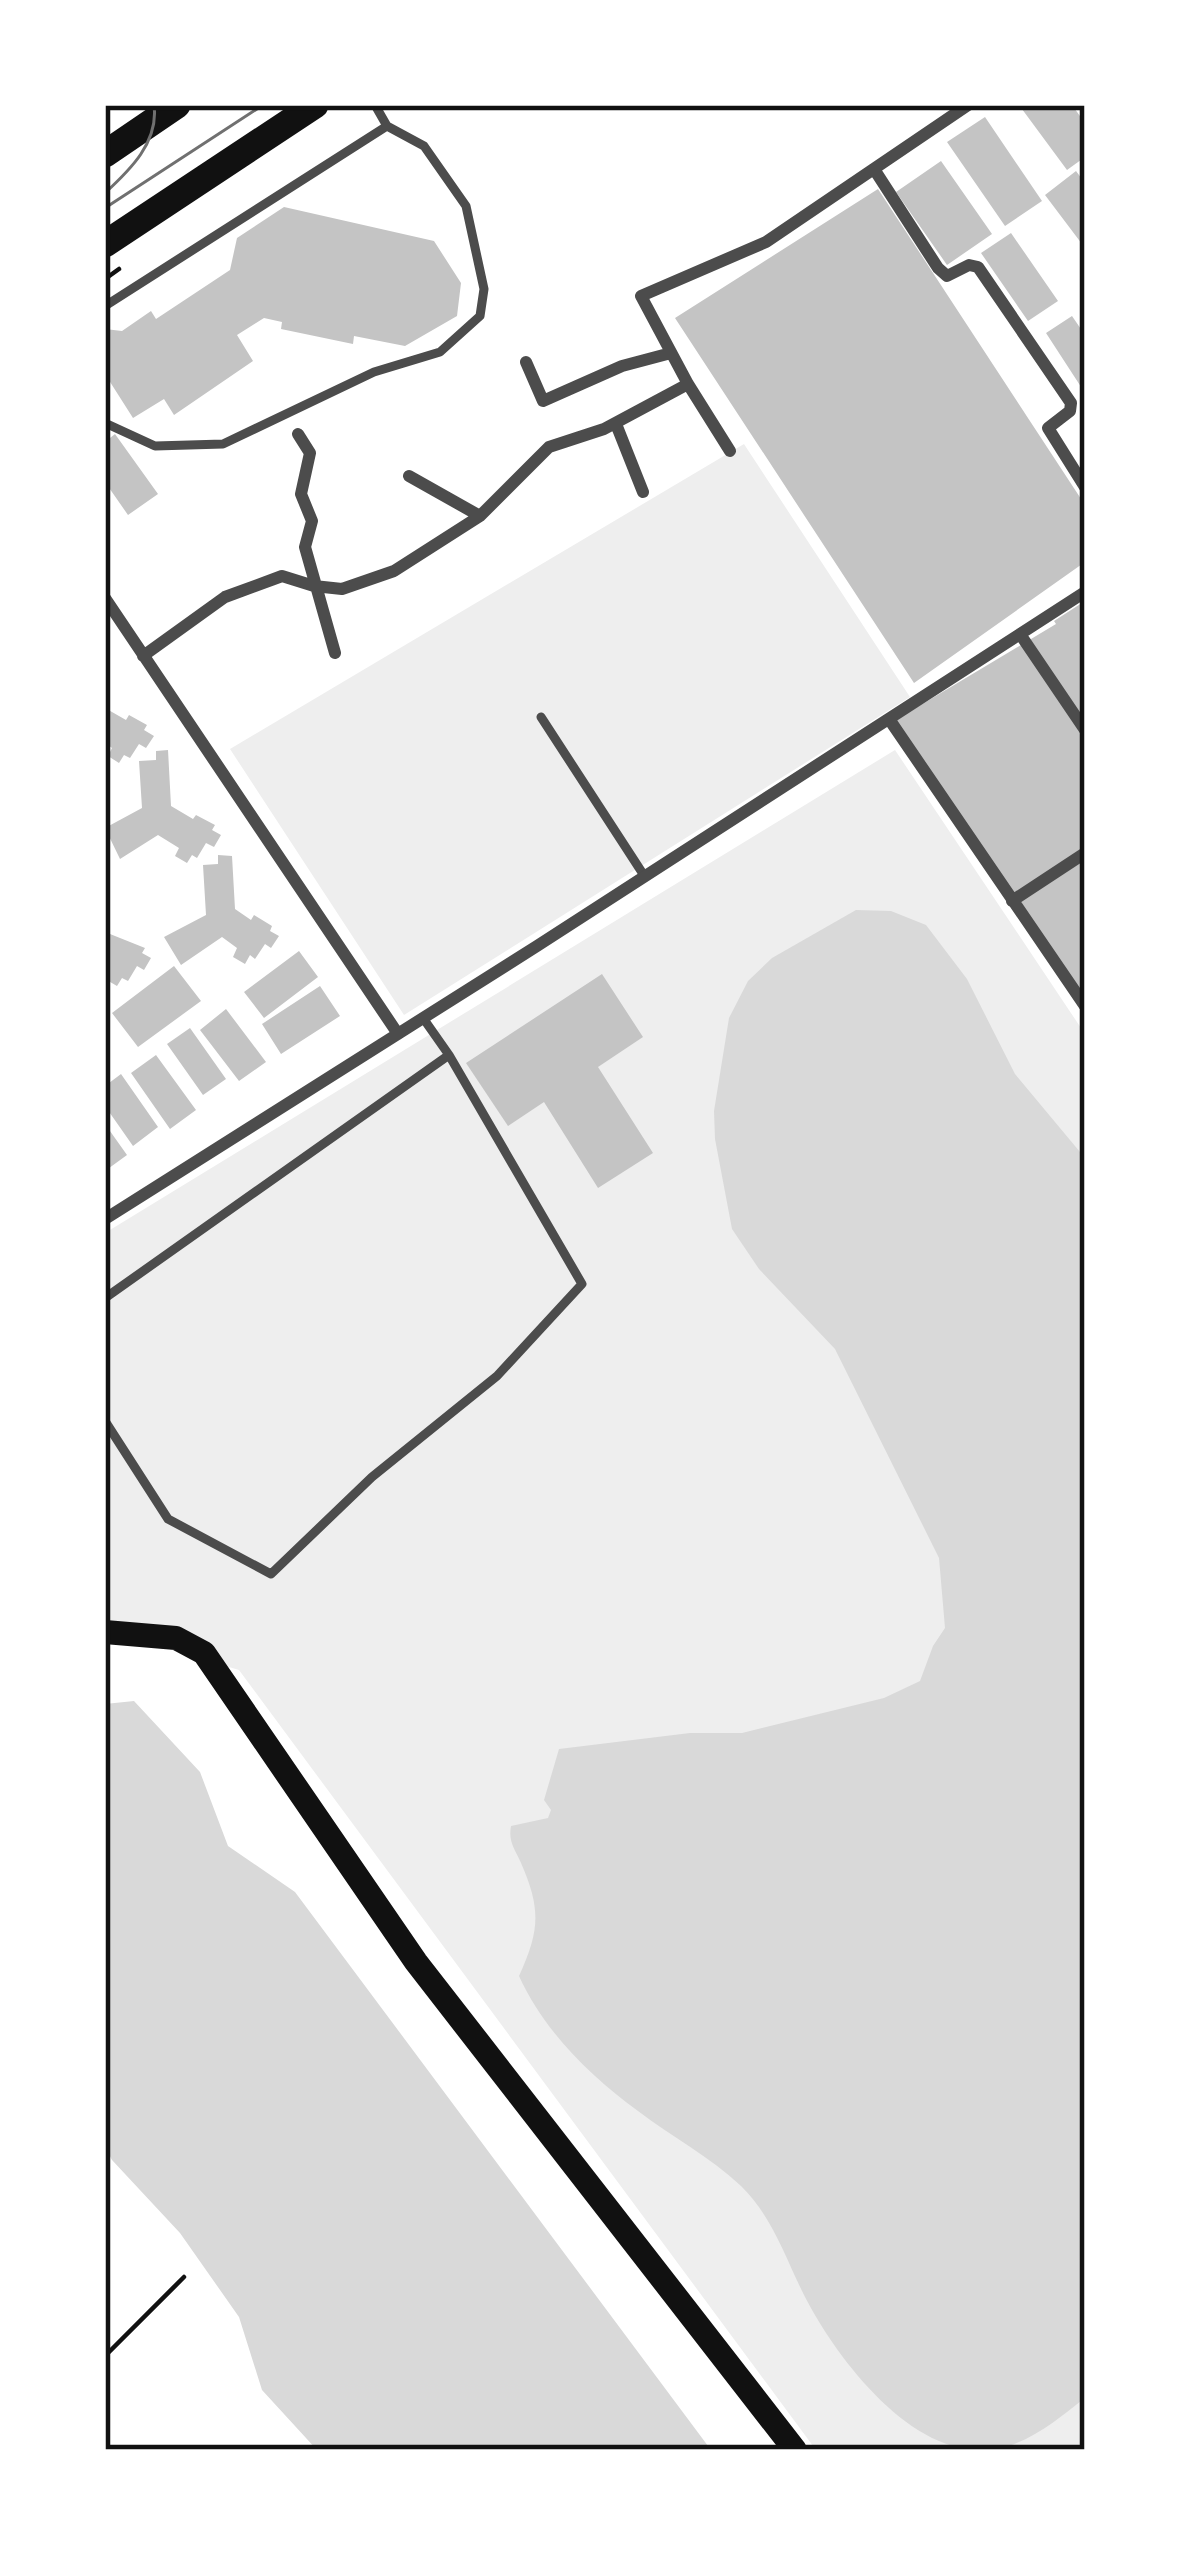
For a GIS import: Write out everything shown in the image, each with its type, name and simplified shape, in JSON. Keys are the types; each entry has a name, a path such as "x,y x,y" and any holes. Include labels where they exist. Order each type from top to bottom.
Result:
{"main road":[{"path":"105,154 177,105"},
{"path":"105,244 315,105"},
{"path":"105,1632 176,1638 204,1653 416,1962 795,2450"}],"street":[{"path":"730,451 641,296 766,242 968,105"},
{"path":"874,169 938,268 947,276 969,265 978,267 1071,403 1070,411 1048,428 1085,487"},
{"path":"526,362 543,401 622,365 671,353"},
{"path":"143,656 225,597 282,576 343,589 394,571 480,516 549,447 616,424 688,384"},
{"path":"616,424 643,492"},
{"path":"298,434 310,453 301,494 312,521 305,548 334,653"},
{"path":"409,476 480,516"},
{"path":"105,1219 1085,592"},
{"path":"105,598 398,1034"},
{"path":"1020,634 1085,730"},
{"path":"889,719 1085,1006"},
{"path":"1012,901 1085,854"}],"lane":[{"path":"105,423 155,446 223,444 374,372 440,352 480,316 484,289 466,206 424,146 387,126 375,105"},
{"path":"105,307 387,126"},
{"path":"541,717 645,877"},
{"path":"105,1421 168,1519 271,1574 373,1477 496,1376 582,1284 423,1018"},
{"path":"105,1298 449,1055"}],"path":[{"path":"105,279 119,270"},
{"path":"105,2356 184,2277"}],"shaded area":[{"path":"744,444 910,697 404,1015 230,749"},
{"path":"895,750 1085,1034 1085,2450 816,2450 239,1670 105,1630 105,1233"},
{"path":"856,910 891,911 926,925 967,979 1015,1074 1085,1158 1085,2398 1035,2434 1000,2448 969,2449 939,2441 883,2402 818,2320 752,2198 716,2165 638,2111 586,2067 541,2015 519,1976 531,1945 535,1907 511,1841 511,1826 548,1818 551,1810 544,1800 559,1749 690,1733 742,1733 884,1698 920,1681 945,1628 939,1558 835,1349 759,1269 732,1229 715,1139 714,1111 729,1018 748,981 772,958"},
{"path":"134,1701 200,1772 228,1846 295,1892 711,2450 317,2450 262,2390 239,2317 180,2233 105,2147 105,1704"}],"building":[{"path":"1019,105 1072,105 1085,123 1085,157 1067,170"},
{"path":"985,117 1042,201 1005,226 947,142"},
{"path":"941,161 992,234 947,265 896,192"},
{"path":"1076,171 1085,183 1085,248 1045,195"},
{"path":"878,189 1085,505 1085,562 914,683 675,318"},
{"path":"284,207 434,241 461,283 457,316 405,346 354,336 353,344 281,329 282,322 264,318 237,335 253,361 174,415 164,399 133,418 105,374 105,329 122,331 151,311 156,319 230,270 237,238"},
{"path":"1011,233 1058,301 1028,321 981,253"},
{"path":"1072,316 1085,335 1085,393 1046,333"},
{"path":"115,434 158,494 128,515 105,482 105,442"},
{"path":"1085,601 1085,1001 894,721 1056,624"},
{"path":"105,708 147,725 144,730 154,736 146,748 139,744 130,758 124,755 119,763 108,756 112,748 105,743"},
{"path":"168,750 171,806 215,825 212,830 221,835 214,847 206,843 197,858 192,855 187,863 175,856 179,848 158,835 120,859 105,828 142,808 139,761 156,760 156,751"},
{"path":"218,855 232,856 235,909 272,926 270,931 279,936 271,948 265,944 245,964 233,957 237,948 222,937 181,965 164,937 206,915 203,865 218,864"},
{"path":"105,932 145,948 142,953 151,958 144,970 137,966 128,981 122,978 117,986 105,979 110,970 105,968"},
{"path":"299,951 318,977 264,1018 244,992"},
{"path":"174,966 201,1001 138,1047 112,1013"},
{"path":"602,974 643,1037 598,1067 653,1153 598,1188 544,1102 508,1126 466,1063"},
{"path":"320,986 340,1016 281,1054 262,1024"},
{"path":"226,1009 266,1062 239,1081 200,1030"},
{"path":"190,1028 226,1079 203,1095 167,1044"},
{"path":"156,1055 196,1110 170,1129 131,1073"},
{"path":"121,1074 158,1127 133,1146 105,1106 105,1086"},
{"path":"105,1124 127,1155 105,1171"}],"tram line":[{"path":"105,193 147,143 154,105"},
{"path":"105,208 263,105"}]}
